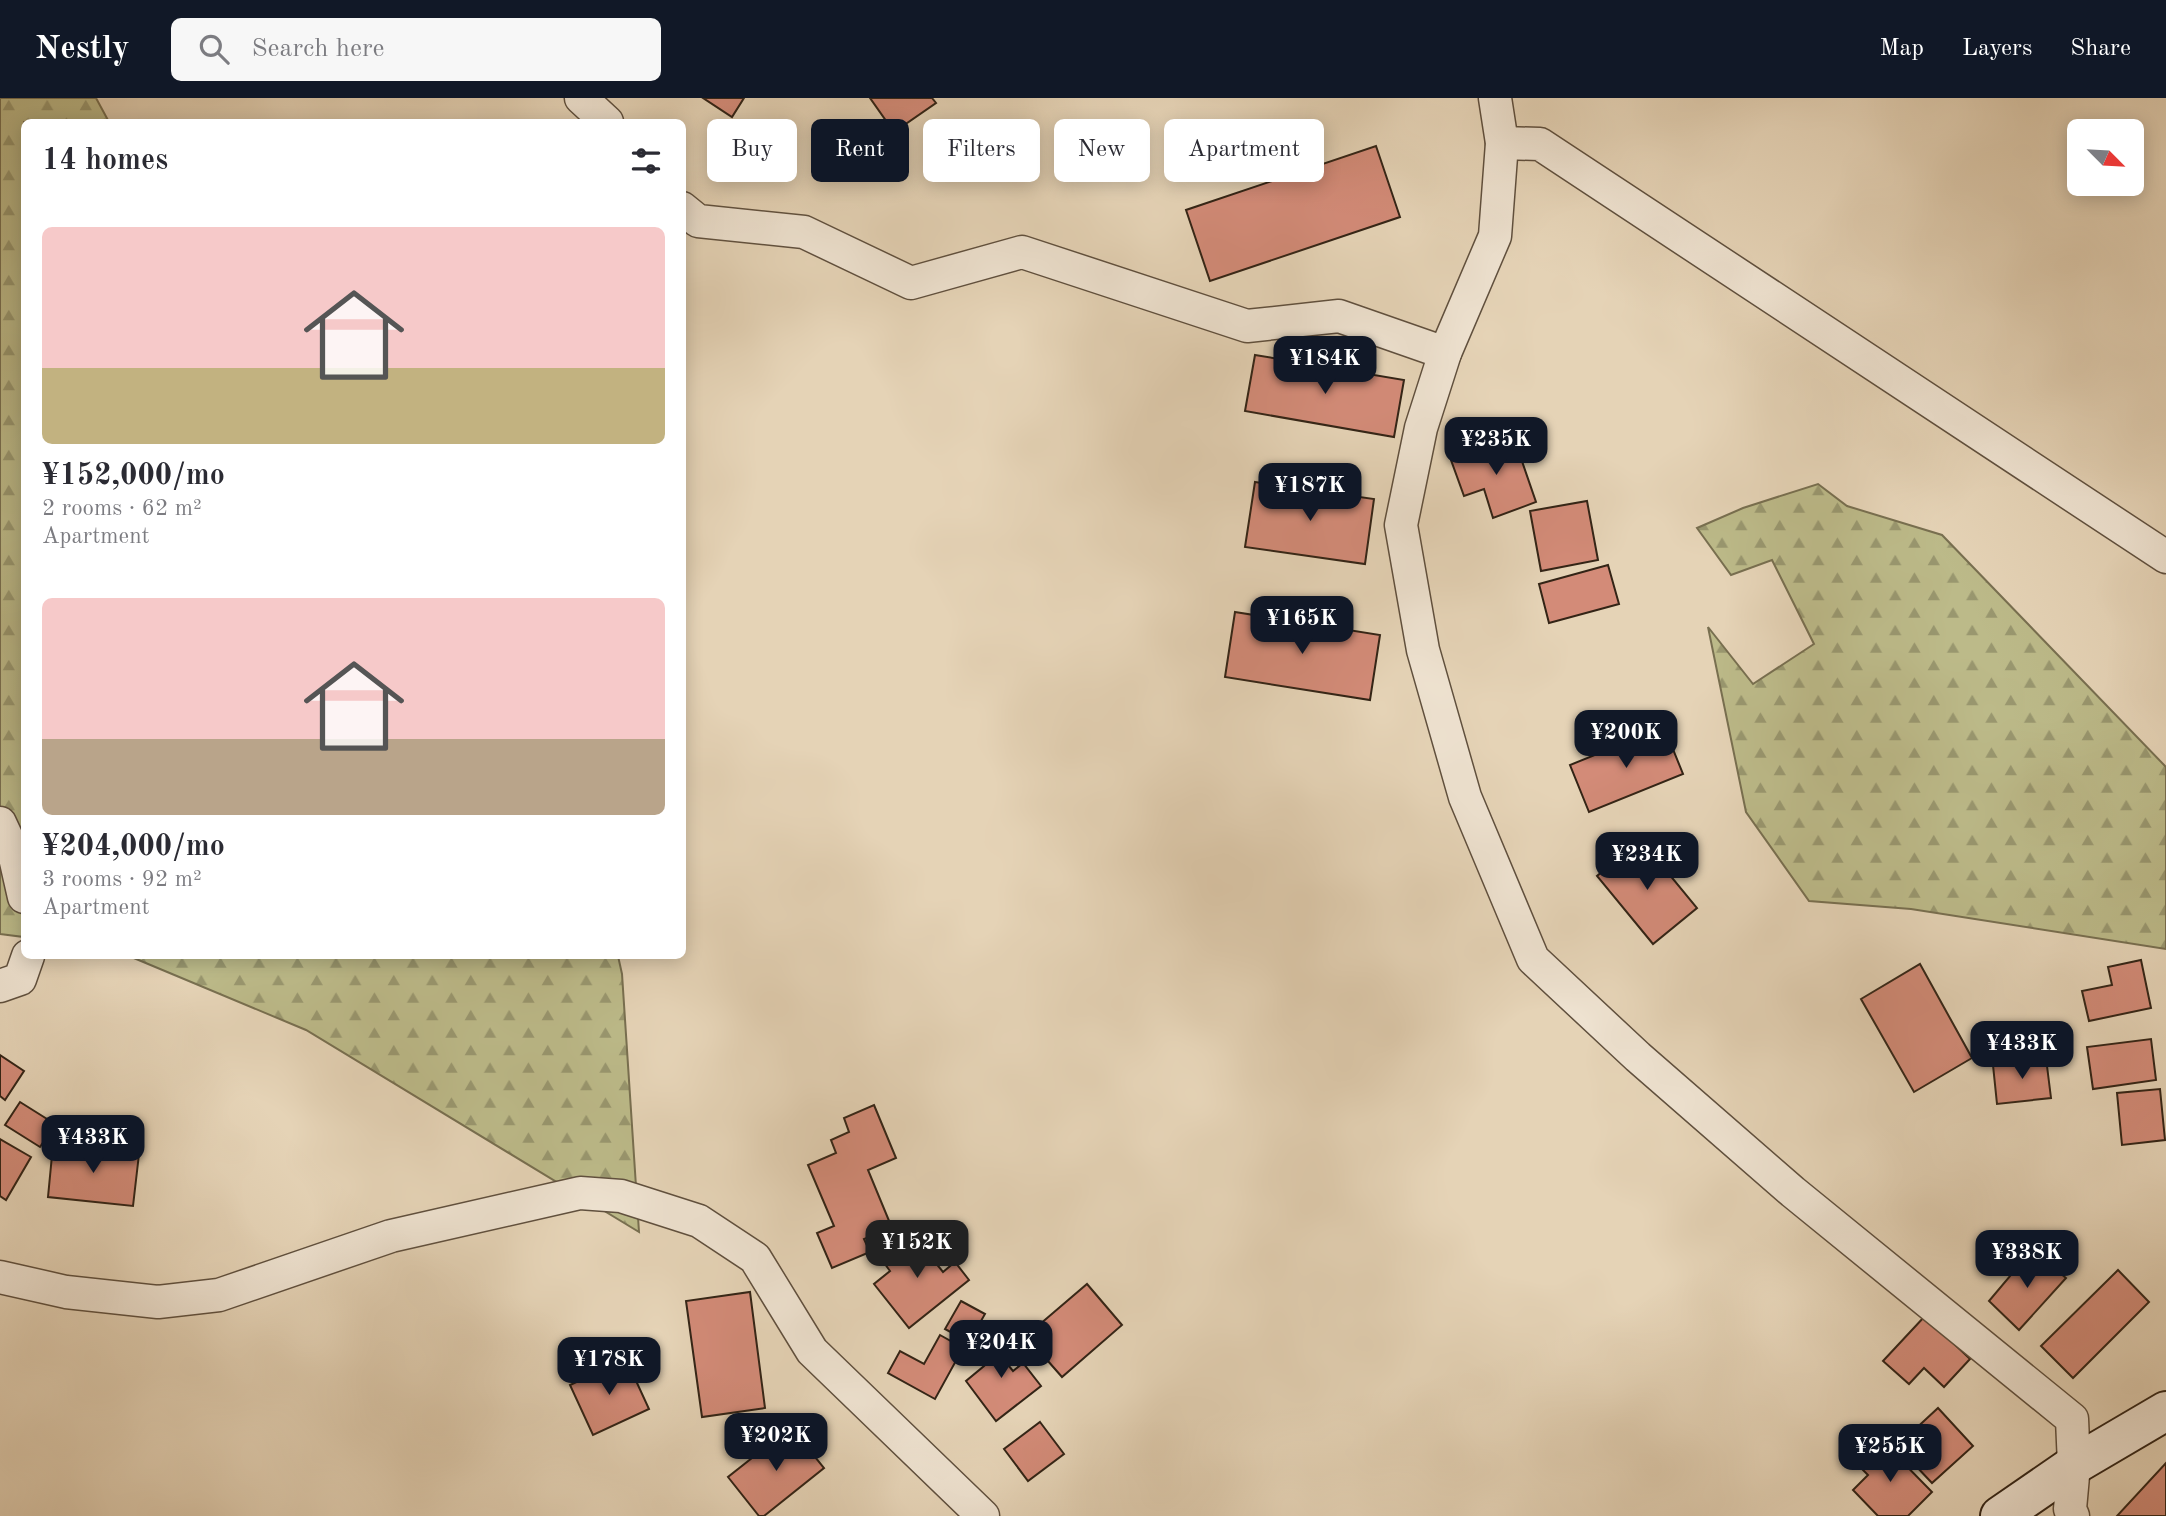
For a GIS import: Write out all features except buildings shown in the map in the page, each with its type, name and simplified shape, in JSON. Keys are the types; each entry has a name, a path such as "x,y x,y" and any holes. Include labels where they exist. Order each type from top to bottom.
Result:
{"street":[{"path":"580,98 604,119"},
{"path":"1495,98 1502,143 1496,236 1445,353 1421,428 1401,525 1423,650 1465,797 1533,960 1637,1058 1793,1192 2072,1419 2074,1465 2070,1510 2073,1516"},
{"path":"1502,143 1540,145 2166,557"},
{"path":"686,211 698,221 804,232 911,283 1022,252 1247,326 1339,316 1445,353"},
{"path":"0,823 14,853 21,884"},
{"path":"0,986 20,979 27,959"},
{"path":"0,1277 66,1292 158,1302 219,1294 391,1236 580,1193 621,1196 699,1221 755,1258 812,1351 983,1516"},
{"path":"2000,1516 2074,1465 2166,1410"}],"green space":[{"path":"0,98 96,98 107,119 21,119 21,937 0,934"},
{"path":"1818,484 1847,506 1942,535 2166,767 2166,949 1911,909 1809,901 1746,812 1708,627 1753,684 1814,644 1772,560 1731,575 1697,528 1743,508"},
{"path":"136,959 619,959 622,974 639,1232 306,1030"}]}
